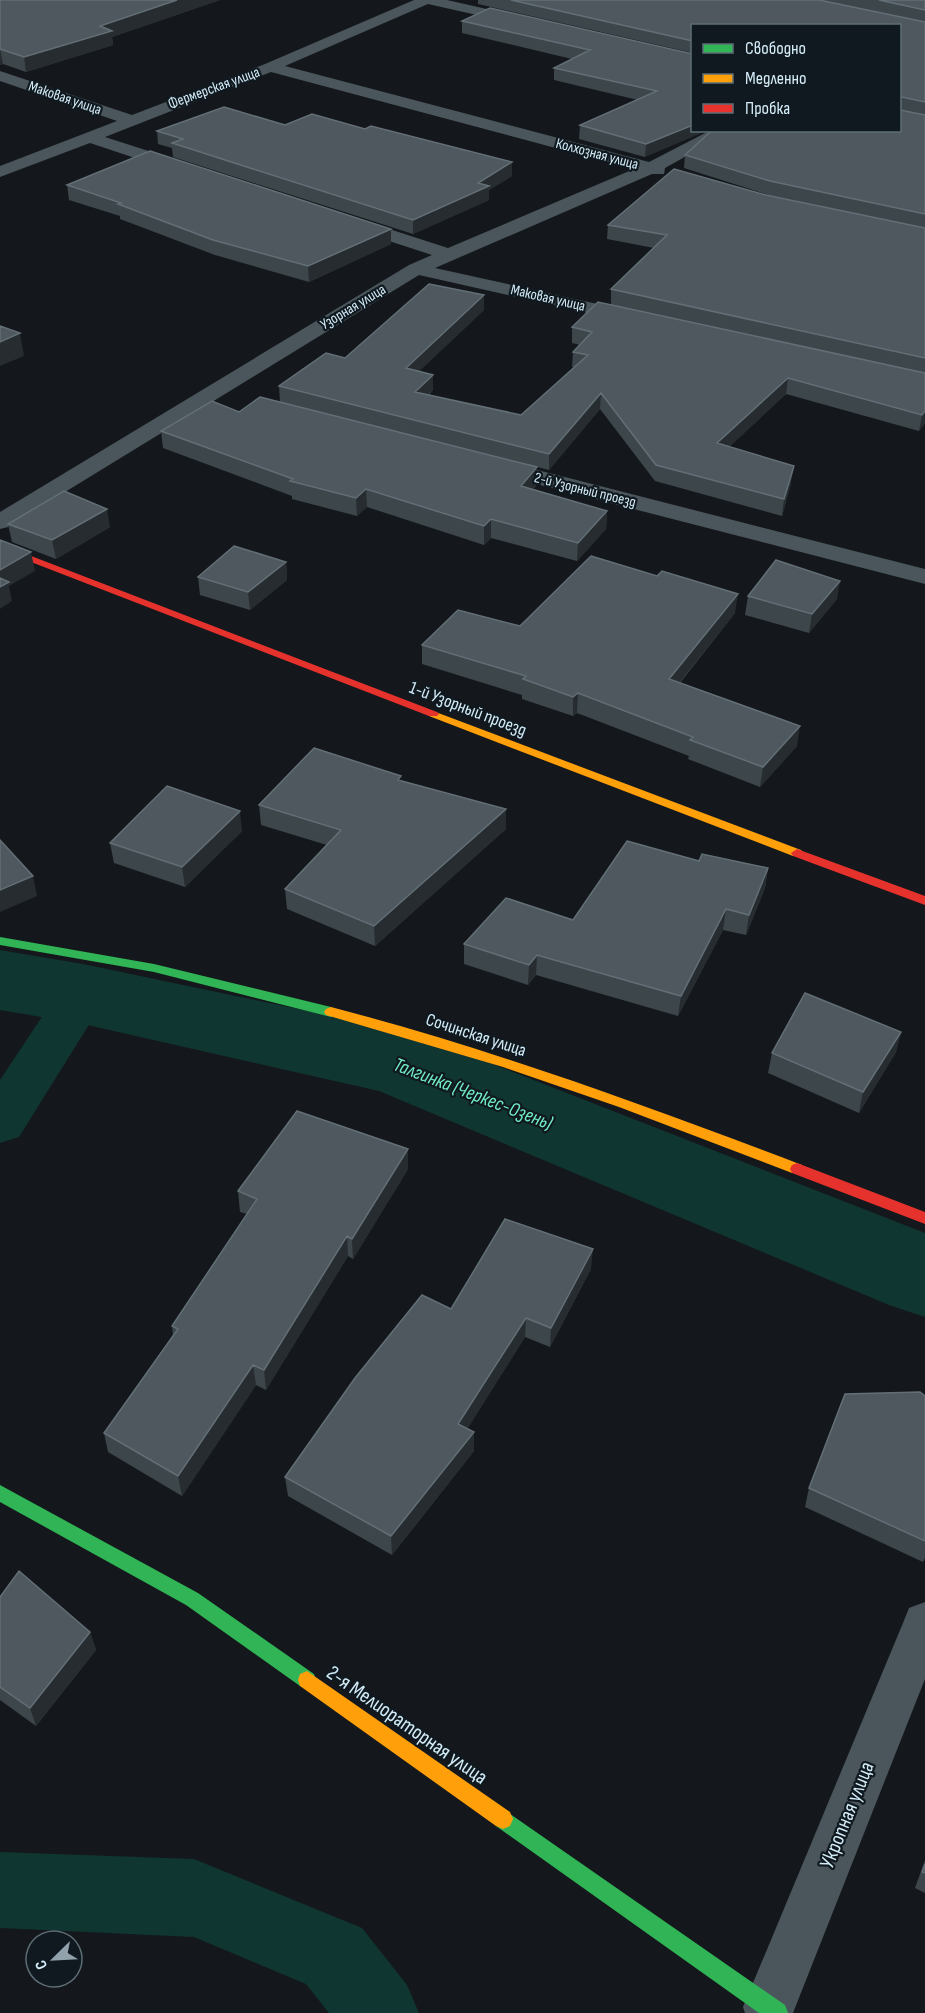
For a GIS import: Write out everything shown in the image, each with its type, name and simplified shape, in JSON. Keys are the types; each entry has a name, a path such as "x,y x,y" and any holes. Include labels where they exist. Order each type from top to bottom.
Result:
{"street":[{"path":"427,0 543,26"},
{"name":"Фермерская улица","path":"0,172 270,67 427,0"},
{"name":"Колхозная улица","path":"270,67 674,175"},
{"name":"Маковая улица","path":"0,76 129,120"},
{"name":"Узорная улица","path":"0,522 416,269 651,168 721,132"},
{"name":"Маковая улица","path":"88,137 201,174"},
{"path":"337,218 450,255"},
{"name":"Маковая улица","path":"416,269 659,323"},
{"path":"211,393 246,402"},
{"name":"2-й Узорный проезд","path":"476,462 925,577"},
{"name":"1-й Узорный проезд","path":"0,547 670,806 925,901"},
{"name":"Сочинская улица","path":"0,941 154,968 409,1032 632,1105 925,1218"},
{"name":"2-я Мелиораторная улица","path":"0,1493 192,1599 773,2010"},
{"name":"Укропная улица","path":"773,2010 925,1623"}],"building":[{"path":"0,0 177,0 100,26 112,31 24,57 0,49"},
{"path":"511,0 819,0 925,22 925,102 901,98 901,24 691,24 691,41"},
{"path":"879,0 925,0 925,10"},
{"path":"490,8 691,54 691,126 646,144 580,125 657,91 554,68 590,50 462,21"},
{"path":"224,107 285,125 312,114 365,129 371,126 512,162 478,183 489,186 413,220 172,143 183,139 157,131"},
{"path":"901,110 925,115 925,214 770,181 685,155 711,132 901,132"},
{"path":"150,151 391,229 308,266 213,240 118,204 121,203 67,185"},
{"path":"674,169 766,195 925,228 925,358 611,289 667,235 608,225"},
{"path":"429,284 484,295 406,368 433,375 415,392 521,415 588,355 573,352 592,332 572,327 598,302 925,373 925,411 922,415 788,378 717,443 794,466 784,499 656,465 601,393 549,454 279,386 326,353 345,358"},
{"path":"0,326 20,333 0,342"},
{"path":"260,397 537,467 521,486 607,511 578,543 491,519 484,526 366,489 356,498 290,481 293,479 161,431 212,401 239,412"},
{"path":"64,491 107,509 52,540 8,524"},
{"path":"0,540 31,552 0,570"},
{"path":"234,546 286,562 248,592 198,577"},
{"path":"591,556 657,576 662,571 738,594 669,679 800,726 763,767 690,740 693,737 578,693 573,697 523,679 526,676 422,645 458,610 520,626"},
{"path":"776,560 840,581 812,614 748,596"},
{"path":"0,578 9,582 0,587"},
{"path":"314,748 401,776 398,780 506,809 374,926 285,889 341,830 259,805"},
{"path":"167,786 240,811 182,867 110,843"},
{"path":"0,840 33,876 0,890"},
{"path":"627,841 699,861 702,854 768,868 749,915 726,909 681,996 537,955 529,965 464,944 506,898 573,920"},
{"path":"805,993 901,1032 863,1092 772,1053"},
{"path":"297,1111 408,1149 352,1239 347,1236 264,1370 253,1365 178,1476 104,1433 178,1329 172,1326 257,1199 238,1191"},
{"path":"505,1219 593,1249 551,1328 526,1318 458,1424 474,1432 391,1536 285,1477 355,1378 422,1295 451,1309"},
{"path":"920,1392 925,1396 925,1541 809,1488 845,1394"},
{"path":"19,1571 90,1632 30,1708 0,1687 0,1597"}],"waterway":[{"name":"Талгинка (Черкес-Озень)","path":"0,980 83,994 399,1063 925,1276"},
{"path":"0,1123 83,994"},
{"path":"0,1890 194,1898 334,1956 379,2013"}],"traffic: fast":[{"path":"0,941 154,968 331,1012"},
{"path":"0,1493 192,1599 307,1680"},
{"path":"503,1819 777,2013"}],"traffic: slow":[{"path":"433,714 797,853"},
{"path":"331,1012 508,1063 797,1169"},
{"path":"307,1680 503,1819"}],"traffic: jam":[{"path":"0,547 433,714"},
{"path":"797,853 925,901"},
{"path":"797,1169 925,1218"}]}
